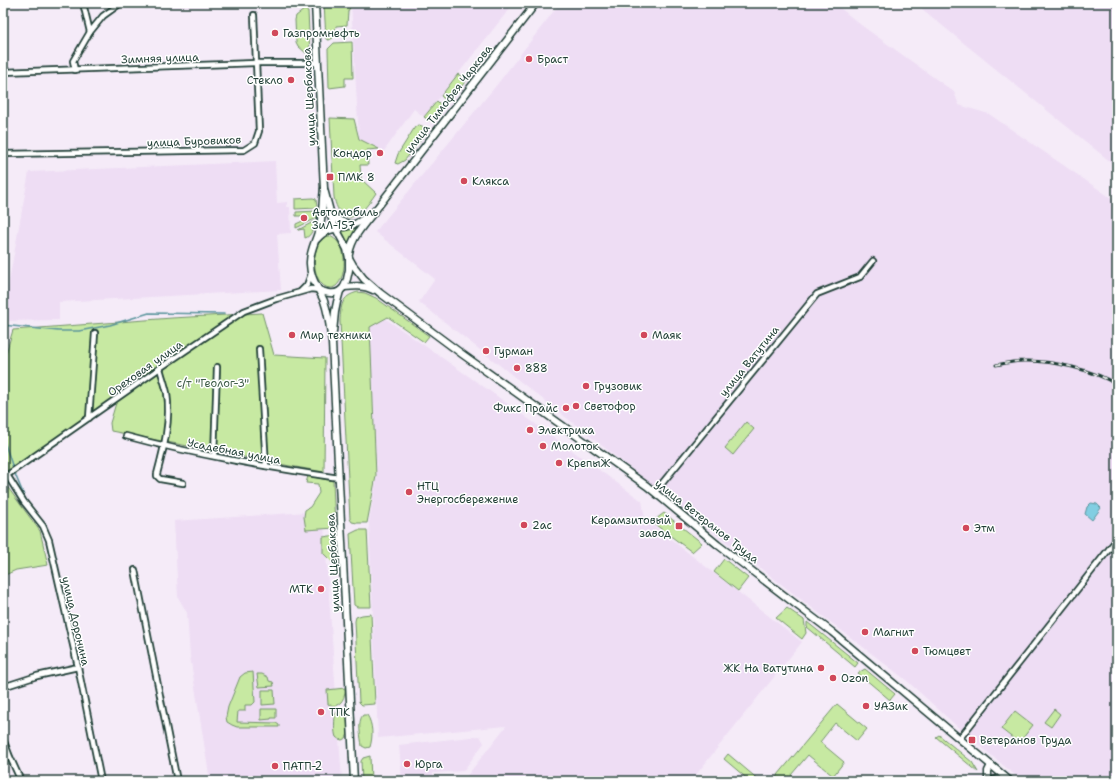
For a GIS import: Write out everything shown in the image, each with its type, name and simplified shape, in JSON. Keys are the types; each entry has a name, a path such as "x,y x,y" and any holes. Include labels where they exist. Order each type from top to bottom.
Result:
{"main road":[{"name":"улица Щербакова","path":"315,3 324,189"},
{"name":"улица Тимофея Чаркова","path":"376,208 536,3"},
{"path":"324,189 329,212 349,257 364,279 380,293"},
{"path":"324,189 320,228 310,256 310,265 311,274 319,290 327,313 332,343"},
{"path":"316,240 320,234 324,232 355,224 368,216 376,208"},
{"path":"332,343 335,312 349,270 349,257 352,243 376,208"},
{"path":"329,212 340,221 355,224"},
{"path":"319,290 329,294 335,294 342,289 361,286 370,288 380,293"},
{"name":"улица Ветеранов Труда","path":"380,293 462,354 655,492 718,545 832,632 960,738 1009,781"},
{"name":"улица Щербакова","path":"332,343 354,781"},
{"path":"988,781 988,771 991,765"}],"street":[{"path":"83,3 90,32"},
{"path":"75,70 73,61 90,32 103,16 121,3"},
{"name":"улица Буровиков","path":"3,154 244,150 255,143 259,131 254,15"},
{"name":"Зимняя улица","path":"3,72 256,63 318,63"},
{"name":"улица Ватутина","path":"655,492 817,294 860,277 873,261"},
{"path":"300,292 307,286 311,274"},
{"name":"Ореховая улица","path":"5,477 244,311 300,292 319,290"},
{"path":"90,418 95,333"},
{"path":"259,349 266,466"},
{"path":"214,456 217,367"},
{"path":"160,368 167,392 168,412 164,446 157,476 160,480 183,483"},
{"name":"Усадебная улица","path":"126,436 164,446 214,456 339,478"},
{"name":"улица Доронина","path":"5,477 43,526 49,540 78,667 101,781"},
{"path":"960,738 1117,539"},
{"path":"136,570 177,781"},
{"path":"3,687 37,676 78,667"},
{"path":"3,739 21,781"},
{"path":"991,781 999,778 1009,781"}],"shaded area":[{"path":"351,3 514,3 424,117 414,109 384,151 359,139"},
{"path":"560,3 834,3 861,25 954,92 959,105 989,114 1117,202 1117,781 1022,781 960,729 906,680 656,488 419,302 435,279 375,232 495,87"},
{"path":"915,3 1117,3 1117,167 955,36"},
{"path":"275,161 277,203 287,202 287,207 290,207 291,233 277,234 281,290 59,302 59,320 3,321 3,314 29,172"},
{"path":"373,310 487,389 642,501 645,519 802,642 691,781 463,781 506,726 378,738 369,522 377,475 368,311"},
{"path":"323,511 342,781 210,781 190,656 187,613 178,597 174,521"},
{"path":"480,736 484,743 463,771 433,773 433,781 402,781 399,745"}],"green space":[{"path":"324,3 351,3 348,11 347,25 336,26 333,38 329,40 326,39"},
{"path":"304,10 308,11 310,54 307,54 298,46 296,42 296,16"},
{"path":"352,42 353,78 345,78 345,86 329,88 328,49 334,43"},
{"path":"458,74 466,81 452,97 445,100 441,96"},
{"path":"437,101 442,110 436,119 430,121 424,117"},
{"path":"330,118 354,119 359,139 379,149 367,150 368,165 360,165 361,179 376,193 362,211 351,217 343,215 335,203"},
{"path":"419,125 427,130 426,133 405,160 398,164 395,163 398,154 415,127"},
{"path":"295,199 316,199 317,208 295,209"},
{"path":"317,211 317,218 296,228 296,224 307,219 307,216 296,216 296,212"},
{"path":"315,221 311,234 305,238 304,229 298,230"},
{"path":"360,225 352,237 349,245 342,231"},
{"path":"329,236 336,240 341,247 344,256 343,274 340,281 335,286 330,288 324,286 319,280 314,263 318,246 322,239"},
{"path":"358,292 365,293 376,298 429,336 424,342 388,317 370,327 376,476 367,523 352,522 350,519 340,321 343,302 348,296"},
{"name":"с/т \"Геолог-3\"","path":"262,313 274,355 325,358 324,472 111,431 110,423 116,403 3,475 3,363 13,330"},
{"path":"746,422 754,429 733,455 725,448"},
{"path":"308,476 333,481 335,528 306,530 304,517 305,510 310,507 319,493 318,484 306,483"},
{"path":"3,481 40,531 48,565 16,570 3,576"},
{"path":"664,513 702,543 692,552 652,522"},
{"path":"358,530 367,530 371,607 357,607 354,605 350,534"},
{"path":"337,535 337,561 332,562 323,553 323,537"},
{"path":"724,559 748,578 738,591 714,572"},
{"path":"787,608 804,620 806,633 802,639 776,618"},
{"path":"371,614 375,704 362,705 359,702 355,621 356,617"},
{"path":"807,622 858,663 855,667 807,627"},
{"path":"865,669 895,694 890,700 858,673"},
{"path":"253,672 255,702 252,705 245,705 245,711 238,711 237,722 276,723 279,727 237,727 227,722 226,717 228,707 240,677 245,673"},
{"path":"257,674 262,674 268,677 269,681 273,682 274,686 259,687"},
{"path":"345,688 344,696 341,702 335,705 328,704 327,690"},
{"path":"262,690 274,690 275,704 262,705"},
{"path":"837,704 867,729 857,741 835,723 820,742 844,762 833,776 808,755 791,775 798,781 773,781"},
{"path":"261,709 276,709 276,718 261,720"},
{"path":"1054,709 1060,714 1051,727 1044,722"},
{"path":"1015,711 1033,725 1019,743 1001,729"},
{"path":"339,712 344,713 347,716 348,734 346,738 342,740 336,737 335,732 335,715"},
{"path":"363,715 367,715 372,731 370,747 366,748 362,746 360,730 360,721"},
{"path":"939,735 972,762 978,772 936,737"},
{"path":"728,754 760,781 750,781 724,759"},
{"path":"370,756 371,781 362,781 361,761 363,758"}],"water":[{"path":"1091,503 1097,504 1101,508 1092,520 1085,514 1087,507"}],"waterway":[{"path":"3,325 58,331 79,331 110,325 149,313 224,314"},
{"path":"3,438 13,468"},
{"path":"15,474 25,498"}],"railway":[{"path":"996,365 1024,361 1047,362 1085,371 1117,385"}],"place":[{"name":"Газпромнефть","path":"275,33"},
{"name":"Браст","path":"529,59"},
{"name":"Стекло","path":"291,80"},
{"name":"Кондор","path":"380,153"},
{"name":"ПМК 8","path":"330,177"},
{"name":"Клякса","path":"464,181"},
{"name":"Автомобиль ЗиЛ-157","path":"304,218"},
{"name":"Мир техники","path":"292,335"},
{"name":"Маяк","path":"644,335"},
{"name":"Гурман","path":"486,351"},
{"name":"888","path":"517,368"},
{"name":"Грузовик","path":"586,386"},
{"name":"Светофор","path":"576,406"},
{"name":"Фикс Прайс","path":"566,408"},
{"name":"Электрика","path":"530,430"},
{"name":"Молоток","path":"543,446"},
{"name":"КрепыЖ","path":"559,463"},
{"name":"НТЦ Энергосбережение","path":"409,492"},
{"name":"2ас","path":"524,525"},
{"name":"Керамзитовый завод","path":"679,526"},
{"name":"Этм","path":"966,528"},
{"name":"МТК","path":"321,589"},
{"name":"Магнит","path":"865,632"},
{"name":"Тюмцвет","path":"915,651"},
{"name":"ЖК На Ватутина","path":"821,668"},
{"name":"Ozon","path":"833,678"},
{"name":"УАЗик","path":"866,706"},
{"name":"ТПК","path":"321,712"},
{"name":"Ветеранов Труда","path":"972,740"},
{"name":"Юрга","path":"407,764"},
{"name":"ПАТП-2","path":"275,766"}]}
